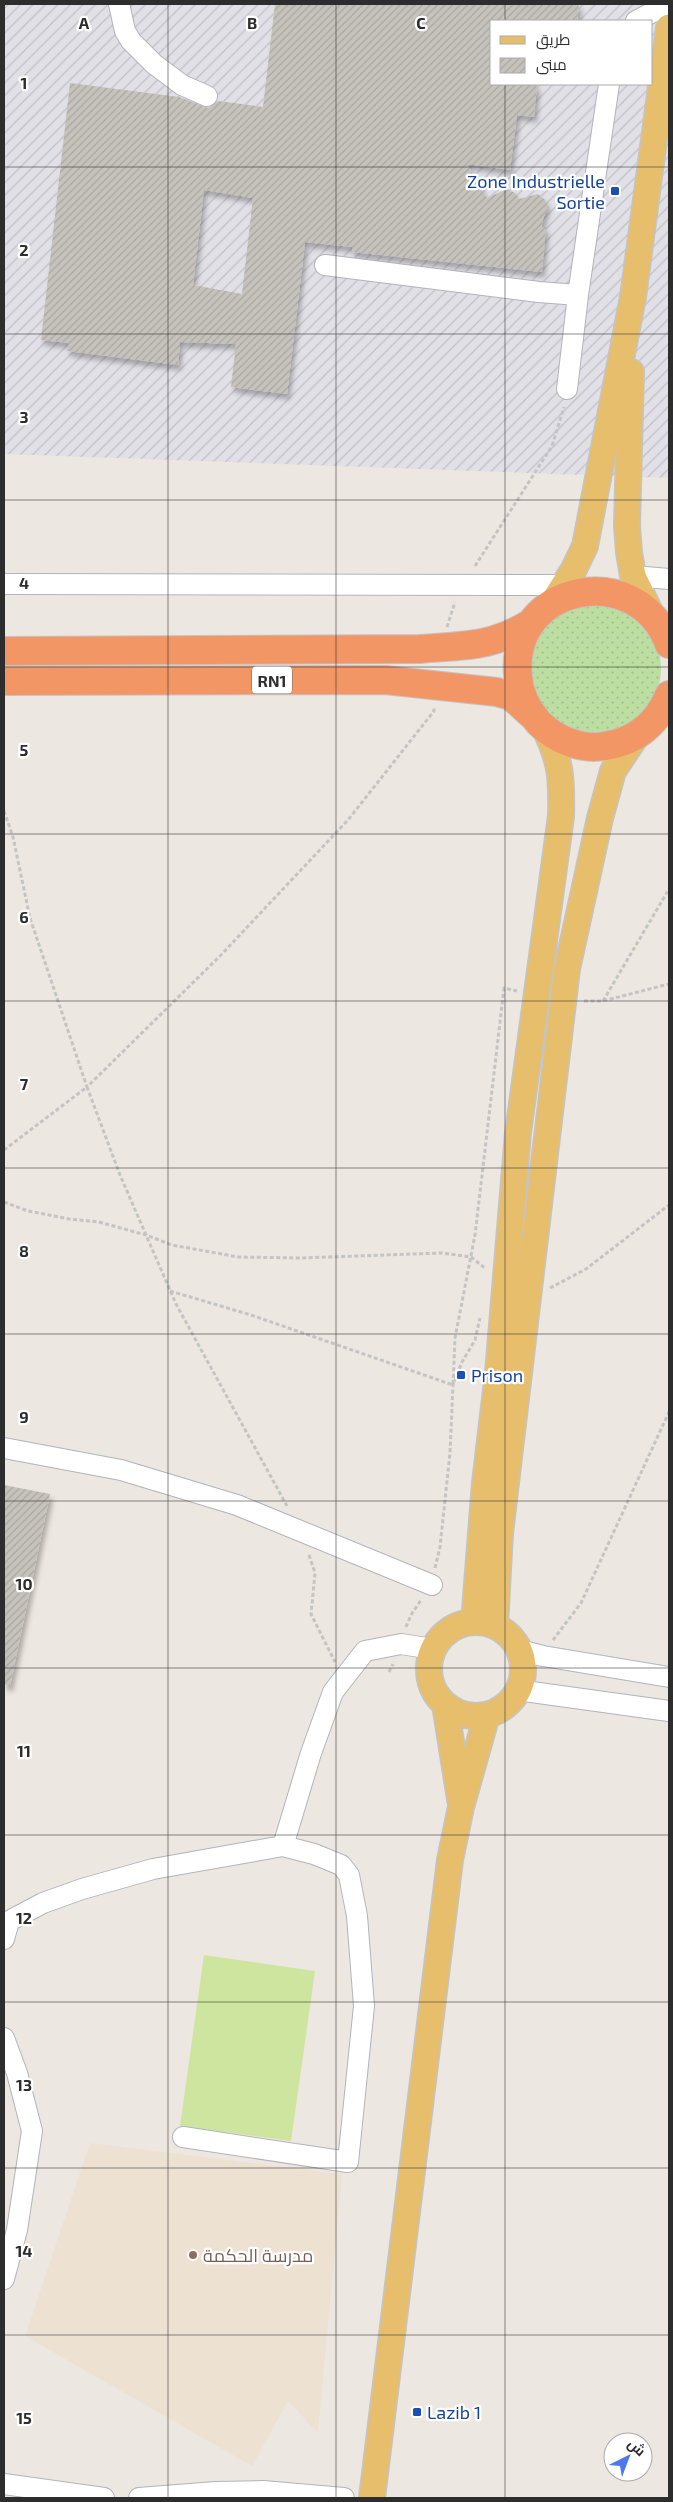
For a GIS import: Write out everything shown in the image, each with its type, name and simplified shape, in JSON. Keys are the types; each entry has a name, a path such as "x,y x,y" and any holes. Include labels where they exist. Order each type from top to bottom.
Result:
{"highway":[{"name":"RN1","path":"538,721 521,693 517,669 520,645 532,623 558,594 564,597 586,591 610,592 632,600 664,631"},
{"name":"RN1","path":"4,651 420,649 485,644 506,638 532,623"},
{"name":"RN1","path":"4,681 385,680 497,692 510,696 538,721 565,740 589,747 614,745 637,736 666,707"}],"main road":[{"path":"558,594 585,546 633,297 669,26"},
{"path":"633,297 627,526 633,576 664,631"},
{"path":"518,1281 518,1133 561,816 562,779 556,751 538,721"},
{"path":"485,1624 474,1602 518,1281 567,969 600,818 613,771 637,736"},
{"path":"485,1624 511,1637 520,1650 523,1666 521,1682 514,1697 502,1708 487,1715 472,1716 458,1712 445,1704 435,1692 430,1678 429,1663 433,1649 441,1636 453,1627 485,1624"},
{"path":"445,1704 461,1807"},
{"path":"372,2498 450,1860 461,1807 487,1715"}],"street":[{"path":"119,4 125,31 131,41 154,64 182,85 207,96"},
{"path":"638,20 668,4"},
{"path":"567,389 578,295 609,85"},
{"path":"325,265 538,292 578,295"},
{"path":"633,576 669,579"},
{"path":"4,584 463,584 558,594"},
{"path":"4,1448 121,1470 237,1505 432,1585"},
{"path":"283,1846 311,1753 334,1692 359,1658 365,1651 401,1644 433,1649"},
{"path":"520,1650 543,1656 669,1677"},
{"path":"517,1690 669,1711"},
{"path":"4,1939 10,1921 43,1903 82,1889 154,1869 283,1846 314,1854 341,1866 349,1875 357,1916 364,2006 348,2162 182,2137"},
{"path":"4,2038 17,2073 32,2131 11,2254 4,2279"},
{"path":"4,2484 94,2498"},
{"path":"139,2498 254,2491 344,2498"}],"path":[{"path":"444,647 448,616 463,584 552,446 566,403 567,389"},
{"path":"4,1150 87,1087 220,956 348,820 434,711 438,686"},
{"path":"4,811 13,837 30,918 87,1087 120,1175 170,1291 241,1424"},
{"path":"603,1001 669,889"},
{"path":"563,1000 603,1001 669,984"},
{"path":"432,1585 440,1547 446,1490 456,1338 471,1257 504,988 536,996"},
{"path":"4,1202 28,1211 69,1219 99,1222 146,1235 172,1245 238,1257 300,1258 442,1254 471,1257 489,1272 548,1289 586,1270 669,1205"},
{"path":"170,1291 251,1315 454,1385"},
{"path":"454,1385 462,1362 475,1340 481,1311"},
{"path":"543,1656 560,1629 581,1603 669,1412"}],"shaded area":[{"path":"4,4 669,4 669,478 4,454"},
{"name":"مدرسة الحكمة","path":"90,2143 342,2174 318,2433 288,2401 252,2466 25,2336"}],"green space":[{"path":"595,603 608,604 620,608 642,622 656,644 660,656 660,682 656,694 642,716 620,730 608,734 595,735 582,734 570,730 548,716 534,694 530,682 529,669 530,656 534,644 548,622 570,608 582,604"},
{"path":"204,1955 315,1971 291,2141 180,2126"}],"building":[{"path":"275,4 579,4 577,20 490,20 490,85 537,85 534,117 517,115 510,170 467,164 487,198 507,189 515,193 519,199 538,194 546,201 547,206 541,227 546,227 542,272 352,252 352,247 305,242 287,394 231,387 236,344 180,342 178,365 67,351 69,343 41,340 70,83 179,97 208,108 218,101 263,107","holes":["204,190 253,198 242,294 193,285"]},
{"path":"4,1485 50,1494 10,1686 4,1685"}],"place":[{"name":"Zone Industrielle Sortie","path":"615,191"},
{"name":"Prison","path":"461,1375"},
{"name":"مدرسة الحكمة","path":"193,2255"},
{"name":"Lazib 1","path":"417,2412"}]}
